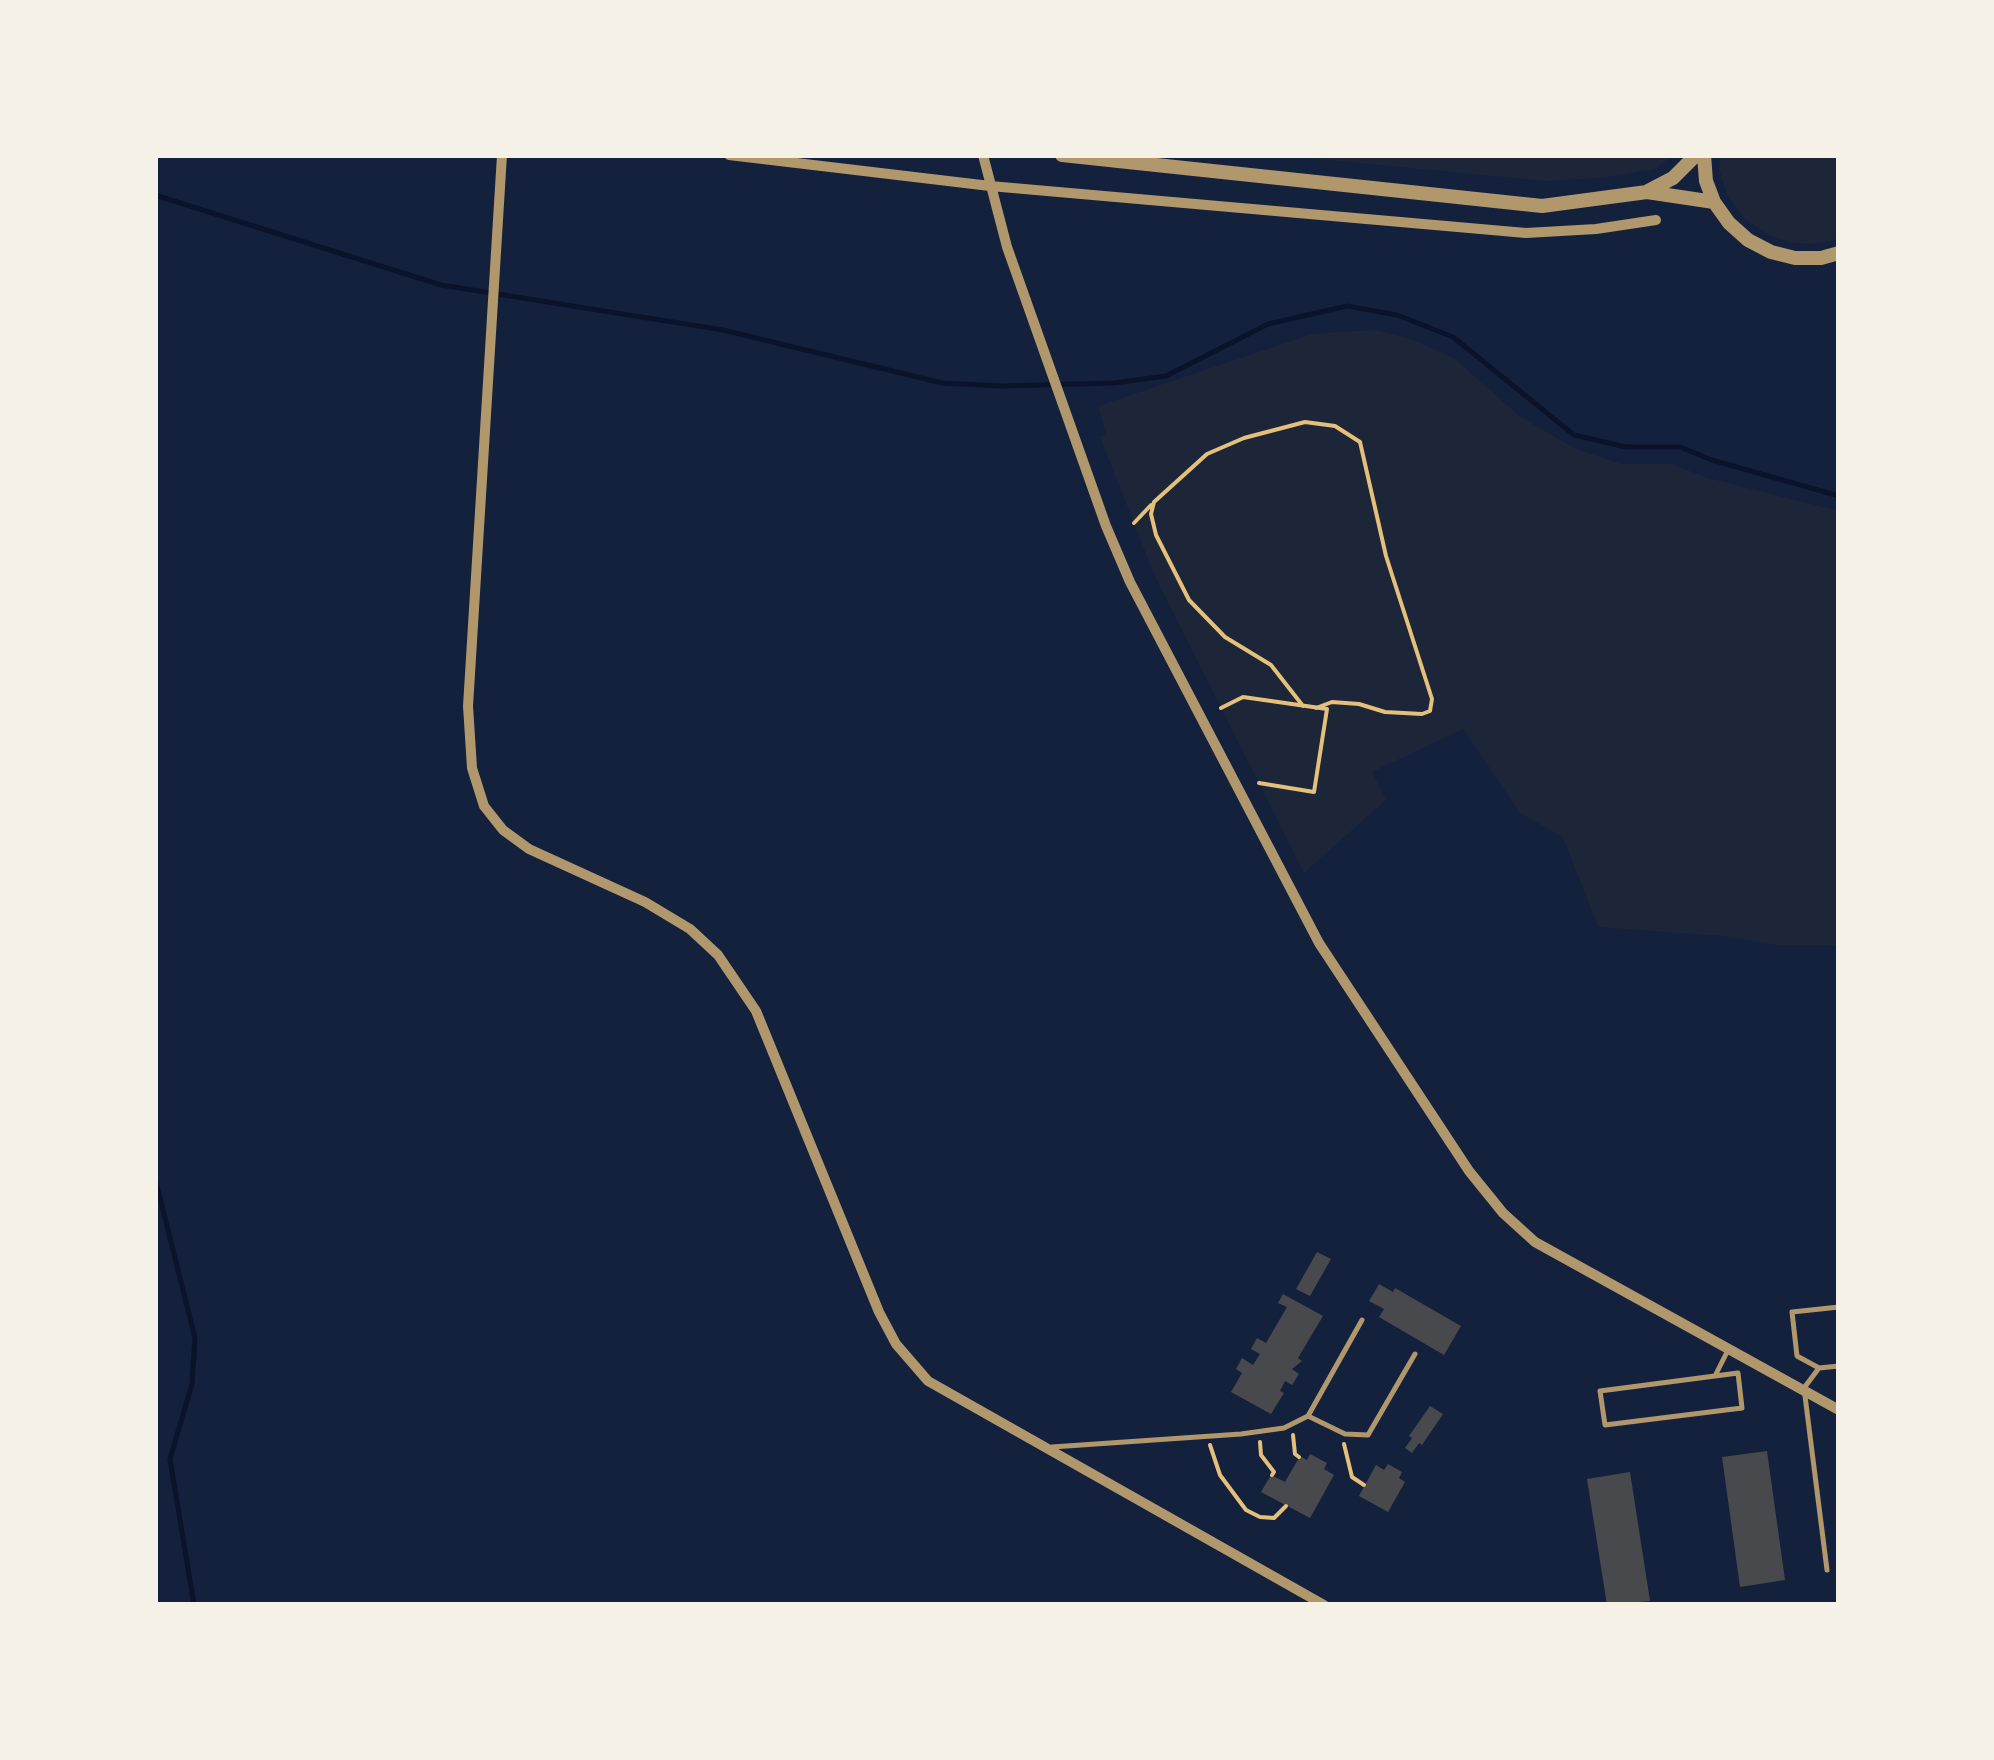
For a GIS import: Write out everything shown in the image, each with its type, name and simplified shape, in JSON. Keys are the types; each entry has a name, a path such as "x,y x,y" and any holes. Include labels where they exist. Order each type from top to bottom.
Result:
{"street":[{"path":"502,155 468,706 472,768 484,806 503,830 524,846 646,902 690,930 718,955 756,1011 879,1312 896,1344 928,1381 1324,1605"},
{"path":"729,155 990,186 1526,232 1596,229 1656,220"},
{"path":"983,155 1007,248 1106,526 1130,582 1319,943 1469,1171 1503,1213 1535,1242 1839,1410"},
{"path":"1062,155 1542,206 1647,192 1714,202"},
{"path":"1647,192 1673,178 1696,155"},
{"path":"1704,155 1706,181 1714,202 1748,240 1770,252 1796,258 1839,253"}],"lane":[{"path":"1839,1306 1792,1312 1797,1356 1819,1368 1839,1366"},
{"path":"1044,1448 1261,1432 1288,1426 1308,1416 1362,1320"},
{"path":"1715,1376 1730,1348"},
{"path":"1308,1416 1346,1434 1368,1435 1414,1354"},
{"path":"1819,1368 1804,1388 1827,1570"},
{"path":"1738,1374 1742,1408 1605,1425 1600,1391 1715,1376 1738,1374"}],"path":[{"path":"1134,523 1206,454 1244,438 1305,422 1336,426 1360,442 1386,556 1432,700 1430,711 1422,714 1332,702 1316,708"},
{"path":"1154,502 1151,514 1156,535 1189,600 1226,637 1271,665 1303,706"},
{"path":"1221,708 1243,697 1326,710 1314,792 1259,784"},
{"path":"1288,1426 1299,1457"},
{"path":"1261,1432 1261,1454 1274,1472 1272,1475"},
{"path":"1346,1434 1344,1449 1352,1476 1364,1485"},
{"path":"1210,1435 1211,1453 1220,1475 1246,1510 1274,1518 1286,1506"}],"shaded area":[{"path":"1278,155 1674,155 1654,169 1603,178 1545,181"},
{"path":"1720,155 1839,155 1839,238 1820,244 1792,243 1766,234 1744,218 1727,195 1719,169"},
{"path":"1374,330 1411,339 1454,358 1519,416 1576,449 1621,464 1671,464 1708,478 1839,511 1839,945 1776,945 1724,936 1598,927 1563,837 1520,813 1463,729 1372,772 1386,800 1304,873 1154,574 1100,437 1106,434 1098,406 1312,334"}],"building":[{"path":"1317,1252 1331,1259 1310,1296 1296,1289"},
{"path":"1379,1284 1393,1292 1395,1288 1461,1326 1444,1355 1379,1317 1384,1309 1369,1301"},
{"path":"1283,1294 1323,1316 1298,1358 1302,1361 1292,1369 1299,1374 1292,1385 1285,1381 1280,1391 1284,1393 1271,1414 1231,1392 1242,1373 1236,1369 1242,1358 1253,1365 1260,1354 1251,1349 1257,1338 1266,1343 1287,1307 1278,1303"},
{"path":"1430,1406 1443,1414 1412,1453 1405,1448 1412,1438 1409,1436"},
{"path":"1767,1451 1785,1580 1740,1587 1722,1457"},
{"path":"1310,1454 1327,1463 1324,1469 1334,1475 1310,1518 1261,1492 1271,1475 1285,1482 1300,1456 1307,1460"},
{"path":"1388,1464 1402,1472 1399,1478 1405,1482 1388,1512 1359,1496 1376,1465 1384,1470"},
{"path":"1630,1472 1650,1601 1607,1605 1587,1479"}],"waterway":[{"path":"155,195 441,285 723,330 942,383 1114,383 1166,376 1268,324 1347,306 1397,315 1453,337 1574,435 1626,447 1680,447 1839,496"},
{"path":"155,1178 195,1338 192,1384 170,1459 194,1605"}]}
